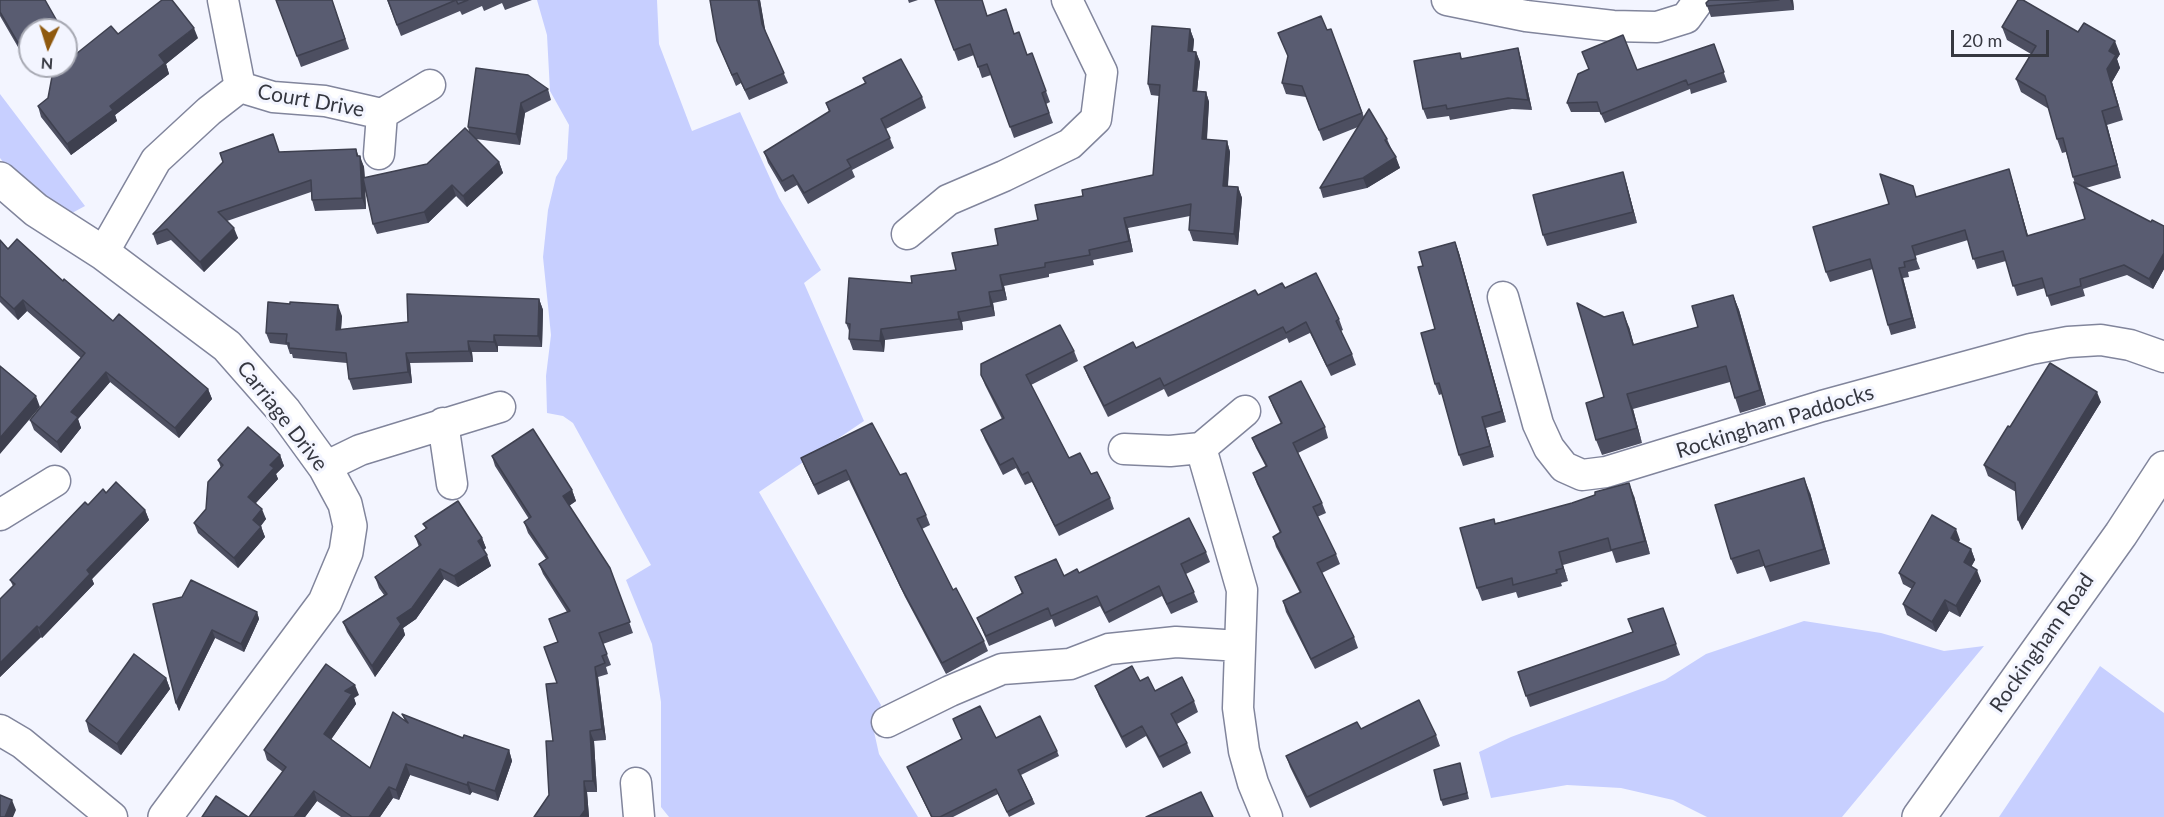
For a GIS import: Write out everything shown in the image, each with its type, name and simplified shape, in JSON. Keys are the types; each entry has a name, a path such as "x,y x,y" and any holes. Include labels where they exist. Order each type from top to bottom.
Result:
{"street":[{"name":"Court Drive","path":"223,0 240,87"},
{"path":"907,234 948,200 1070,144 1096,119 1102,72 1067,0"},
{"path":"1447,0 1526,16 1614,26 1657,27 1686,18 1699,0"},
{"name":"Court Drive","path":"240,87 273,97 325,101 382,114 430,85"},
{"name":"Court Drive","path":"103,253 156,160 208,111 240,87"},
{"name":"Court Drive","path":"379,154 382,114"},
{"name":"Carriage Drive","path":"0,178 36,210 103,253 227,346 285,412 325,467 345,504 350,526 346,552 325,602 165,817"},
{"name":"Rockingham Paddocks","path":"1503,297 1538,424 1549,448 1564,467 1582,475 1606,472 1822,406 2031,349 2068,342 2101,340 2130,345 2164,357"},
{"path":"325,467 360,450 500,406"},
{"path":"1124,449 1170,451 1201,448 1245,411"},
{"path":"443,423 452,484"},
{"path":"1201,448 1242,590 1238,708 1244,752 1253,783 1268,817"},
{"name":"Rockingham Road","path":"1919,817 2121,534 2164,468"},
{"path":"0,515 56,481"},
{"path":"887,722 1002,669 1070,664 1109,649 1176,642 1240,646"},
{"path":"0,730 22,743 112,817"},
{"path":"636,783 639,817"}],"shaded area":[{"path":"537,0 657,0 659,44 692,131 740,112 779,198 821,270 804,283 864,421 759,492 881,705 873,727 879,754 918,817 669,817 661,807 661,702 652,644 626,580 651,565 573,423 563,416 547,413 546,376 551,335 543,257 548,210 556,177 567,159 569,125 550,91 547,35"},
{"path":"0,94 85,206 72,213 58,209 12,174 0,158"},
{"path":"1804,621 1881,633 1944,651 1984,646 1842,817 1707,817 1673,800 1621,788 1567,785 1491,798 1479,752 1511,737 1665,680 1706,654"},
{"path":"2100,666 2164,713 2164,817 1999,817"}],"building":[{"path":"0,0 45,0 55,18 18,18 18,43 0,12"},
{"path":"162,0 172,0 194,28 159,55 165,63 110,106 113,110 67,144 38,106 48,98 52,78 78,78 78,52 111,26 118,34"},
{"path":"276,0 332,0 345,39 297,56"},
{"path":"388,0 456,0 397,25"},
{"path":"456,0 468,0 458,4"},
{"path":"710,0 758,0 762,24 784,73 745,90 737,73 732,75 717,41"},
{"path":"935,0 982,0 987,16 1006,9 1014,34 1019,32 1027,55 1032,53 1046,91 1042,93 1049,113 1010,127 987,64 978,67 970,44 954,50"},
{"path":"1709,0 1779,0 1707,6 1706,3"},
{"path":"2018,0 2023,0 2078,32 2084,23 2115,41 2109,51 2116,55 2107,69 2118,106 2102,111 2117,165 2073,177 2063,138 2057,139 2045,96 2016,79 2036,46 2002,27"},
{"path":"1321,16 1327,30 1331,29 1362,113 1319,130 1302,86 1282,83 1288,56 1278,33"},
{"path":"1152,26 1190,29 1188,51 1196,52 1193,91 1206,92 1202,139 1227,141 1223,186 1238,187 1234,234 1189,230 1191,204 1124,218 1129,241 1089,250 1090,255 1045,263 1045,267 1000,275 1003,290 989,292 991,306 958,312 959,319 881,329 880,341 849,339 850,324 846,323 849,278 912,283 911,276 956,270 952,253 998,245 995,229 1038,220 1035,205 1083,196 1082,190 1153,175 1160,85 1148,84"},
{"path":"1623,35 1637,70 1714,44 1724,72 1688,85 1686,80 1601,114 1597,102 1567,103 1578,74 1589,69 1582,52"},
{"path":"1518,48 1528,100 1508,98 1447,109 1446,105 1423,109 1414,61 1460,53 1461,59"},
{"path":"901,59 922,97 881,119 890,138 847,160 851,167 804,193 793,175 782,181 764,152 830,111 826,103 866,83 863,78"},
{"path":"476,68 528,75 548,89 521,103 516,134 468,127"},
{"path":"1369,109 1396,157 1363,178 1320,188"},
{"path":"465,128 499,162 463,196 452,185 424,212 373,224 363,178 427,164"},
{"path":"273,134 279,152 356,149 357,156 360,156 362,198 312,200 311,180 218,212 234,228 200,262 167,229 153,234 223,162 220,153"},
{"path":"2009,169 2027,236 2085,219 2074,182 2151,222 2152,220 2164,226 2164,253 2149,279 2124,265 2080,279 2081,286 2047,296 2042,278 2013,286 2003,251 1973,259 1965,230 1912,246 1916,259 1904,262 1905,267 1899,268 1912,318 1888,325 1870,259 1826,272 1813,227 1889,204 1880,174 1913,186 1916,197"},
{"path":"1623,172 1633,212 1543,235 1533,195"},
{"path":"17,239 63,281 64,279 113,321 119,314 208,389 175,428 106,372 71,412 78,417 57,442 30,420 85,353 23,300 14,309 0,296 0,240 8,249"},
{"path":"1455,242 1502,411 1482,417 1490,446 1459,455 1439,383 1435,384 1421,333 1435,329 1418,267 1423,266 1419,252"},
{"path":"1316,273 1339,319 1336,321 1352,354 1327,366 1306,322 1286,333 1283,327 1164,386 1160,378 1104,406 1084,367 1133,342 1136,348 1255,290 1258,295 1282,283 1285,288"},
{"path":"407,294 539,299 538,336 494,335 494,342 468,341 469,351 406,353 408,372 349,379 346,353 289,348 289,343 286,343 287,334 266,333 268,302 338,305 336,330 408,322"},
{"path":"1733,295 1760,390 1735,398 1726,366 1627,394 1637,428 1596,440 1586,403 1604,397 1577,303 1604,317 1623,312 1633,345 1698,327 1692,306"},
{"path":"1060,325 1074,351 1026,375 1069,458 1080,453 1091,474 1097,472 1110,498 1055,526 1028,472 1022,475 1013,458 1000,465 981,430 1004,418 981,375 981,364"},
{"path":"2050,363 2097,392 2018,520 2015,483 1984,465"},
{"path":"0,366 36,396 0,438"},
{"path":"1301,381 1325,427 1293,443 1322,503 1313,507 1336,554 1317,563 1354,637 1311,659 1283,601 1301,592 1273,537 1281,532 1253,473 1267,466 1252,438 1282,423 1269,397"},
{"path":"872,423 900,475 906,473 926,515 917,519 953,590 956,588 984,641 942,663 901,587 846,470 814,485 801,458"},
{"path":"248,427 280,455 270,465 274,468 248,497 262,509 253,520 261,527 234,558 194,523 206,509 208,482 223,465 218,460"},
{"path":"533,429 572,490 563,496 610,568 630,622 599,633 607,654 602,656 605,663 595,667 602,729 590,731 593,781 584,781 585,810 580,817 534,817 549,795 546,741 553,741 546,684 557,683 544,647 558,642 549,619 570,611 539,564 548,558 524,522 531,517 492,456"},
{"path":"1804,478 1824,549 1765,567 1759,550 1731,559 1715,505"},
{"path":"116,482 145,510 87,570 90,574 39,628 37,626 0,663 0,599 15,584 10,580 85,502 88,505 103,489 106,493"},
{"path":"1629,483 1645,541 1611,550 1608,538 1559,552 1563,568 1556,570 1557,573 1513,585 1512,578 1477,588 1460,528 1494,519 1495,524 1572,503 1595,495 1595,492"},
{"path":"458,501 482,538 478,541 487,555 454,576 440,569 412,608 397,618 401,624 372,666 343,622 387,594 375,577 421,545 415,536 427,528 423,524"},
{"path":"1932,515 1956,529 1951,538 1971,549 1964,562 1977,570 1956,606 1945,600 1932,622 1903,604 1915,583 1899,573"},
{"path":"1189,518 1206,552 1181,564 1194,592 1167,604 1159,586 1105,613 1097,596 1051,616 1048,608 986,636 977,618 1023,593 1015,577 1056,559 1064,576 1077,569 1079,573"},
{"path":"191,580 257,612 241,644 212,630 176,703 153,604 182,597"},
{"path":"1663,608 1676,644 1526,696 1518,672 1633,632 1628,619"},
{"path":"134,654 166,678 117,744 86,721"},
{"path":"326,664 355,685 345,691 352,694 324,734 370,768 393,712 408,723 402,714 463,738 464,735 509,750 495,791 468,782 467,785 406,764 396,790 389,787 369,817 351,817 314,791 294,817 249,817 286,767 264,750"},
{"path":"1132,666 1140,681 1148,677 1155,691 1182,677 1194,701 1171,714 1187,743 1159,757 1142,726 1122,737 1095,686"},
{"path":"1419,700 1436,735 1307,797 1286,756 1357,722 1361,729"},
{"path":"980,706 996,738 1040,716 1057,751 1018,770 1032,799 1007,812 996,789 940,817 932,817 907,767 962,739 953,719"},
{"path":"1460,763 1467,793 1441,800 1434,770"},
{"path":"1201,792 1213,817 1146,817"},
{"path":"0,795 12,800 5,817 0,817"},
{"path":"216,796 248,817 202,817"}]}
